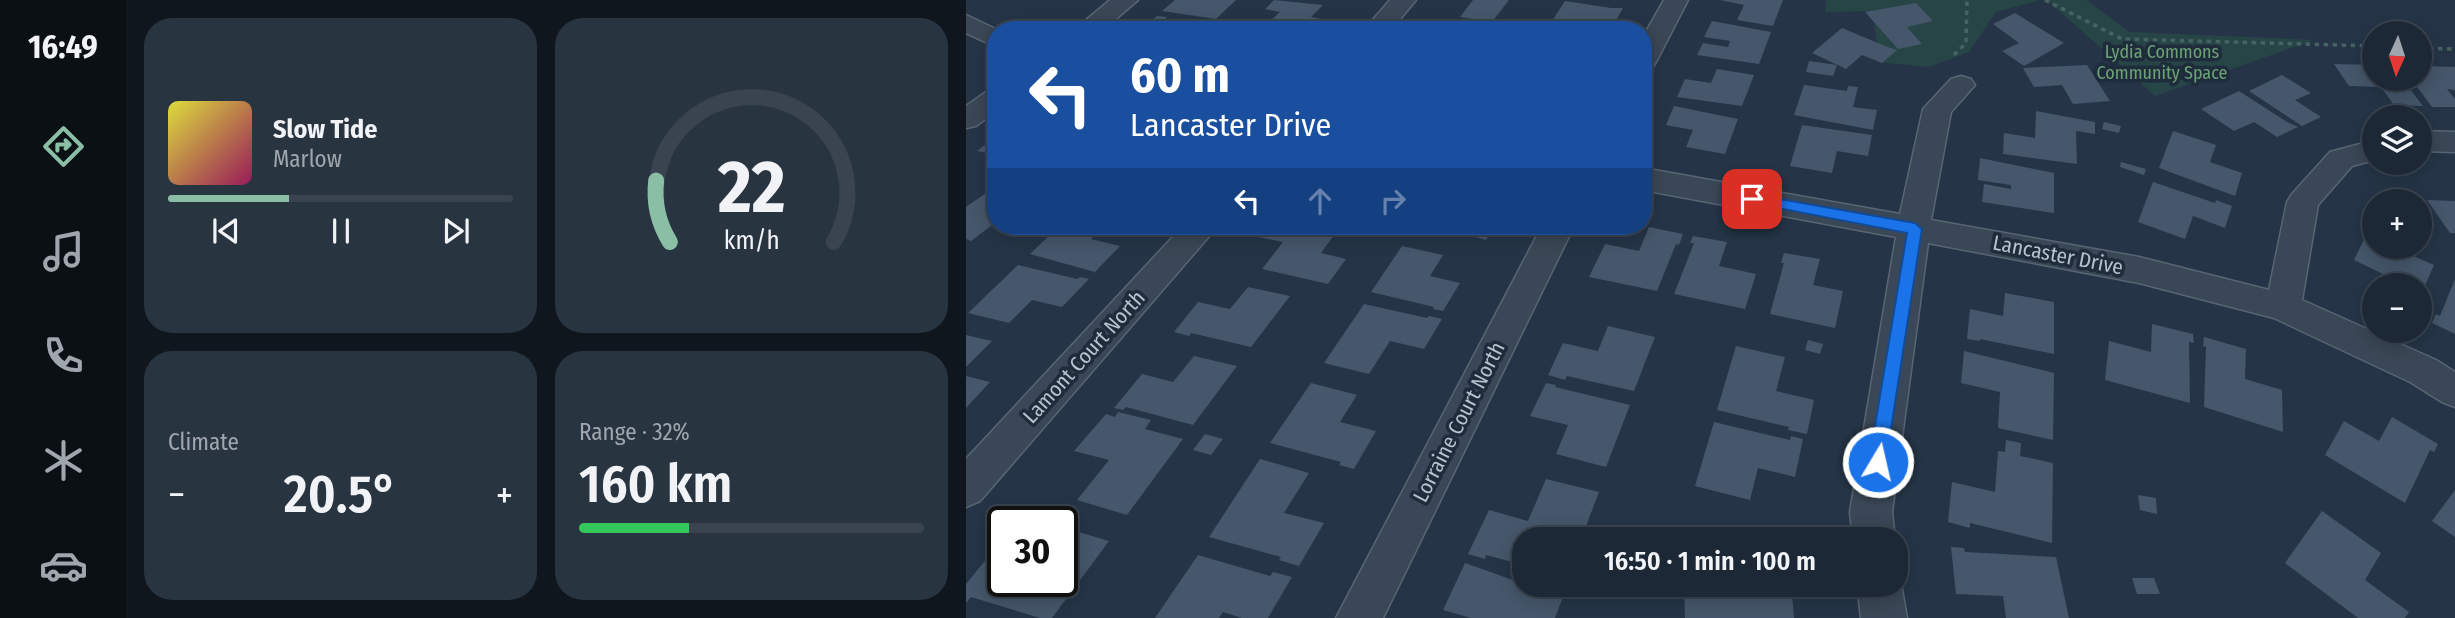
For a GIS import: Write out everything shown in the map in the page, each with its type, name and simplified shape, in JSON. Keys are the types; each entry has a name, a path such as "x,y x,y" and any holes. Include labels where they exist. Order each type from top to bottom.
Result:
{"street":[{"path":"1099,21 1126,0"},
{"path":"1385,21 1404,0"},
{"path":"1652,45 1676,0"},
{"path":"966,23 987,34"},
{"path":"1873,527 1871,512 1915,229 1937,109 1961,85"},
{"path":"966,119 987,104"},
{"path":"2432,141 2455,142"},
{"path":"2283,307 2303,202 2341,159 2362,153"},
{"name":"Lancaster Drive","path":"1652,181 2138,270 2283,307 2423,371 2455,391"},
{"name":"Lamont Court North","path":"966,488 1194,235"},
{"name":"Lorraine Court North","path":"1359,618 1553,235"},
{"path":"1882,597 1884,618"}],"path":[{"path":"1954,55 1966,43 1967,0"},
{"path":"2045,0 2122,39 2362,46"},
{"path":"2432,48 2455,49"}],"green space":[{"path":"1826,0 2040,0 1996,12 1969,52 1929,67 1879,62 1873,11 1825,12"},
{"name":"Lydia Commons Community Space","path":"2047,0 2086,0 2130,32 2314,40 2155,96"}],"building":[{"path":"1175,0 1236,0 1216,19 1162,11"},
{"path":"1274,0 1323,5 1311,17 1332,21 1270,21 1280,12 1265,9"},
{"path":"1473,0 1509,0 1493,21 1460,17"},
{"path":"1720,0 1783,0 1773,26 1737,20 1744,5"},
{"path":"1565,1 1623,8 1616,21 1552,21"},
{"path":"1916,3 1933,21 1907,27 1922,44 1898,49 1865,12"},
{"path":"2015,13 2064,43 2024,66 2002,51 2019,43 1993,24"},
{"path":"1157,16 1177,21 1151,21"},
{"path":"1712,21 1771,32 1759,64 1697,55 1703,43 1728,47 1730,41 1704,37"},
{"path":"1842,28 1897,50 1882,63 1862,55 1846,69 1812,53"},
{"path":"1809,61 1837,65 1833,76 1806,72"},
{"path":"2334,64 2362,65 2362,86 2349,86"},
{"path":"2087,65 2110,101 2073,104 2062,85 2034,87 2023,68"},
{"path":"2432,66 2455,67 2455,90 2447,89 2455,99 2455,107 2430,105 2420,91 2432,91"},
{"path":"1717,69 1754,75 1742,106 1677,97 1685,79 1711,83"},
{"path":"2282,75 2311,93 2295,100 2321,117 2302,126 2249,91"},
{"path":"1804,85 1847,91 1848,86 1858,87 1853,107 1877,110 1873,130 1794,115"},
{"path":"2239,91 2298,127 2277,137 2254,122 2234,131 2201,109"},
{"path":"2384,91 2411,91 2422,105 2394,105"},
{"path":"1674,106 1738,119 1725,154 1686,147 1693,130 1666,125"},
{"path":"2036,111 2095,122 2095,134 2076,131 2077,164 2003,154 2004,133 2035,138"},
{"path":"2104,122 2121,126 2119,133 2102,129"},
{"path":"1802,125 1872,135 1868,156 1837,151 1832,173 1790,166"},
{"path":"2173,131 2216,145 2210,162 2242,173 2235,196 2159,168"},
{"path":"987,143 987,153 977,151"},
{"path":"1980,158 2054,173 2054,213 1982,202 1984,184 2011,189 2011,185 1978,180"},
{"path":"2121,162 2146,169 2144,175 2120,167"},
{"path":"2153,182 2232,206 2225,228 2193,216 2185,239 2138,222"},
{"path":"987,192 987,229 971,241 966,239 966,207"},
{"path":"2432,200 2455,201 2455,233 2450,233 2432,207"},
{"path":"1652,228 1683,234 1679,245 1676,244 1657,291 1589,277 1605,244 1639,251 1646,235 1652,235"},
{"path":"1050,235 1095,235 1091,239 1120,246 1095,272 1030,254"},
{"path":"1334,235 1321,253 1346,259 1328,284 1262,269 1283,242 1253,236"},
{"path":"1468,235 1489,235 1486,240"},
{"path":"1693,236 1727,242 1719,266 1756,274 1745,309 1674,294 1694,243 1690,243"},
{"path":"2362,243 2362,259 2420,259 2434,265 2430,273 2381,273 2354,260"},
{"path":"1402,246 1443,255 1430,276 1460,283 1443,311 1371,292"},
{"path":"1784,253 1820,259 1813,285 1843,291 1835,328 1770,314 1784,263 1781,263"},
{"path":"1018,265 1077,279 1089,279 1062,307 1032,300 1009,323 968,313"},
{"path":"2455,279 2455,334 2432,323 2436,314 2440,316"},
{"path":"1248,287 1290,296 1251,347 1191,333 1189,336 1174,332 1198,302 1230,309"},
{"path":"2005,293 2054,302 2054,354 1980,339 1967,339 1970,309 2003,316"},
{"path":"1364,304 1442,319 1424,349 1390,341 1369,374 1324,363"},
{"path":"2152,324 2193,334 2194,343 2189,342 2190,403 2105,380 2109,341 2151,352"},
{"path":"1608,326 1655,337 1634,391 1567,376 1565,380 1548,375 1563,343 1598,351"},
{"path":"966,335 992,341 966,367"},
{"path":"2204,337 2246,349 2245,379 2282,390 2283,432 2204,407"},
{"path":"1808,340 1823,344 1820,354 1805,350"},
{"path":"1736,346 1785,357 1776,391 1814,400 1807,434 1788,430 1789,427 1717,410"},
{"path":"1964,351 2054,373 2053,440 1998,428 2000,392 1961,383"},
{"path":"1194,356 1237,366 1193,425 1126,407 1123,410 1114,408 1142,374 1173,382"},
{"path":"966,376 990,382 966,408"},
{"path":"1311,383 1357,395 1340,422 1376,431 1354,469 1339,465 1341,462 1270,443"},
{"path":"1546,383 1630,405 1606,467 1556,454 1568,425 1530,416"},
{"path":"1118,412 1151,420 1145,429 1183,439 1127,515 1077,500 1109,460 1074,451 1106,414 1115,417"},
{"path":"2392,417 2438,444 2434,452 2430,450 2405,503 2325,455 2344,421 2379,441"},
{"path":"1714,422 1790,440 1791,436 1803,439 1795,477 1758,468 1750,500 1695,486"},
{"path":"1205,434 1223,439 1211,455 1193,450"},
{"path":"2006,440 2021,443 2020,456 2053,463 2052,543 1970,523 1970,528 1948,522 1952,482 1995,492 1998,451 2005,452"},
{"path":"1260,459 1309,473 1284,513 1324,523 1299,566 1279,560 1281,557 1209,537"},
{"path":"1546,479 1599,492 1586,527 1512,527 1512,562 1486,555 1485,559 1468,554 1489,510 1528,521"},
{"path":"2455,490 2455,537 2432,521"},
{"path":"2138,495 2156,498 2157,514 2140,510"},
{"path":"2322,511 2381,553 2365,580 2409,612 2405,618 2358,618 2285,563"},
{"path":"1078,532 1109,541 1078,583"},
{"path":"1951,547 1964,548 1965,552 2056,557 2069,618 2006,618 2003,596 1956,594"},
{"path":"1198,555 1270,576 1273,572 1292,577 1268,618 1242,618 1223,612 1219,618 1155,618"},
{"path":"987,558 987,597 1068,597 1052,618 1040,618 971,597 966,603 966,584"},
{"path":"1465,563 1512,580 1512,597 1563,597 1555,618 1471,618 1443,610"},
{"path":"2132,578 2154,578 2160,594 2137,594"},
{"path":"1684,597 1792,597 1794,618 1685,618"}],"route":[{"path":"1752,199 1915,229 1878,462"}]}
